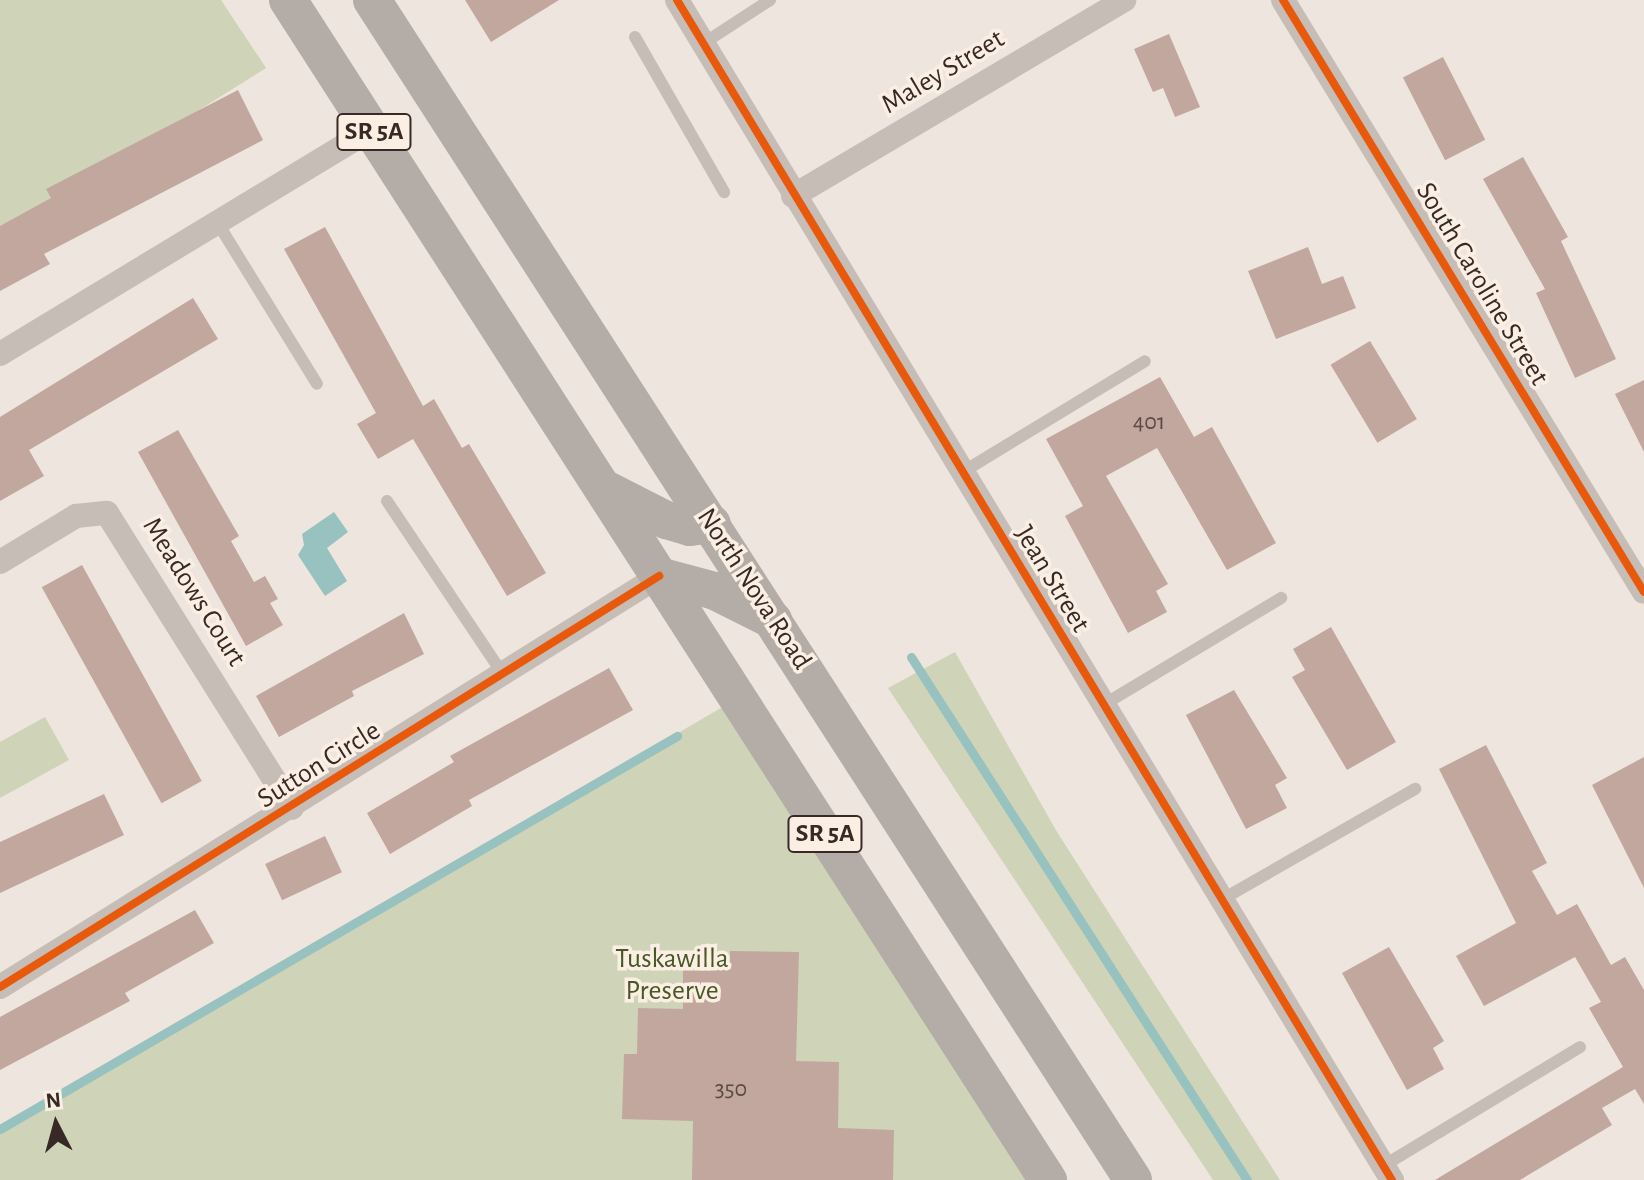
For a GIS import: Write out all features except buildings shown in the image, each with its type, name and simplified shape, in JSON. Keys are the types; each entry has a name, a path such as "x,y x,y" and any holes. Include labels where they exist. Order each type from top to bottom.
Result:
{"main road":[{"name":"SR 5A","path":"288,0 1048,1180"},
{"name":"North Nova Road","path":"372,0 1133,1180"},
{"path":"603,488 666,520 690,527 712,524"},
{"path":"659,576 715,591 775,621"}],"street":[{"name":"Jean Street","path":"677,0 1387,1173"},
{"name":"Maley Street","path":"793,196 1124,0"},
{"name":"South Caroline Street","path":"1283,0 1644,592"},
{"path":"0,354 372,129"},
{"name":"Meadows Court","path":"0,562 76,516 107,513 292,808"},
{"name":"Sutton Circle","path":"0,987 292,808 659,576"}],"lane":[{"path":"704,43 770,0"},
{"path":"635,37 724,192"},
{"path":"217,222 317,384"},
{"path":"961,473 1145,361"},
{"path":"387,501 503,674"},
{"path":"1103,705 1281,598"},
{"path":"1221,900 1415,789"},
{"path":"1387,1173 1580,1047"}],"green space":[{"path":"0,0 221,0 266,68 0,235"},
{"path":"955,652 1057,832 1280,1180 1213,1180 888,688"},
{"name":"Tuskawilla Preserve","path":"738,698 1048,1180 0,1180 0,1129"},
{"path":"45,717 69,760 0,798 0,742"}],"water":[{"path":"334,512 348,532 327,548 347,581 325,596 298,555 304,545 302,534"}],"waterway":[{"path":"911,657 1247,1180"},
{"path":"0,1129 677,736"}],"cycle path":[{"path":"677,0 1392,1180"},
{"path":"1283,0 1644,592"},
{"path":"0,987 659,576"}]}
